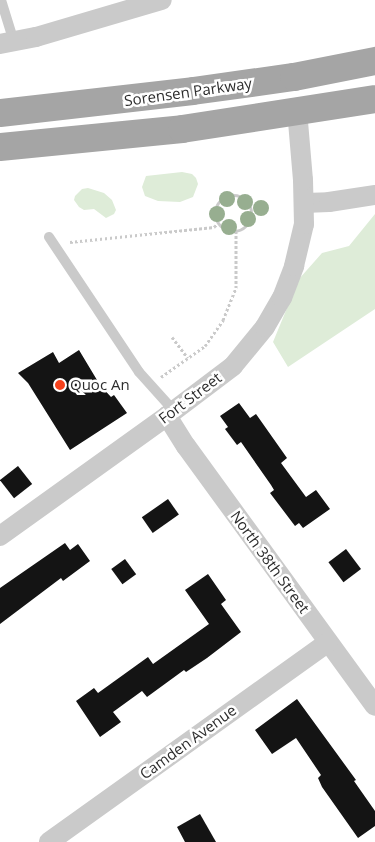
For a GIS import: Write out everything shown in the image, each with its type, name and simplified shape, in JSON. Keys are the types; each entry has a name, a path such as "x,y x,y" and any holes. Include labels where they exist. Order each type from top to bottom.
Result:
{"main road":[{"path":"297,110 302,96 308,88 364,63"},
{"name":"Sorensen Parkway","path":"0,113 193,92 294,77 364,63"},
{"path":"0,147 182,129 375,99"}],"street":[{"path":"7,43 162,0"},
{"name":"Fort Street","path":"0,536 233,366 265,327 282,298 294,266 304,224 297,110"},
{"path":"304,203 329,202 375,195"},
{"name":"North 38th Street","path":"171,413 186,446 375,706"},
{"name":"Camden Avenue","path":"49,842 328,642"}],"lane":[{"path":"1,2 7,43"},
{"path":"49,237 171,413"}],"path":[{"path":"238,195 248,202 252,213 248,224 236,231 226,230 218,223 215,216 217,204 226,196 238,195"},
{"path":"49,237 71,242 214,226 218,223"},
{"path":"150,384 205,346 213,336 232,300 236,288 236,231"},
{"path":"172,337 188,358"}],"green space":[{"path":"182,172 192,174 196,178 198,184 193,197 180,202 158,201 145,196 142,187 146,176"},
{"path":"88,188 104,193 112,200 116,210 114,214 106,218 94,209 84,210 79,207 74,200 75,196 82,189"},
{"path":"375,214 375,309 288,367 273,342 299,279 322,253 349,246"}],"building":[{"path":"79,350 100,385 111,397 114,395 127,413 70,450 28,383 18,373 53,352 59,363"},
{"path":"239,403 250,418 256,414 287,458 281,463 306,497 316,490 330,509 303,528 299,523 295,526 270,493 274,490 241,442 237,445 225,429 228,427 220,416"},
{"path":"18,466 32,484 14,498 0,480"},
{"path":"168,499 179,515 153,533 142,517"},
{"path":"65,543 70,550 78,544 90,561 63,581 61,578 0,624 0,588"},
{"path":"346,549 361,569 343,582 328,562"},
{"path":"125,559 136,574 122,584 111,569"},
{"path":"208,574 226,600 221,604 241,632 207,658 186,672 184,670 147,697 142,691 113,712 121,722 100,737 76,701 94,688 98,693 148,657 153,664 209,624 185,590"},
{"path":"297,699 356,780 354,781 375,811 375,826 358,838 322,787 318,778 321,775 296,738 272,754 255,730"},
{"path":"200,814 216,842 185,842 177,827"}],"place":[{"name":"Quoc An","path":"60,385"}]}
